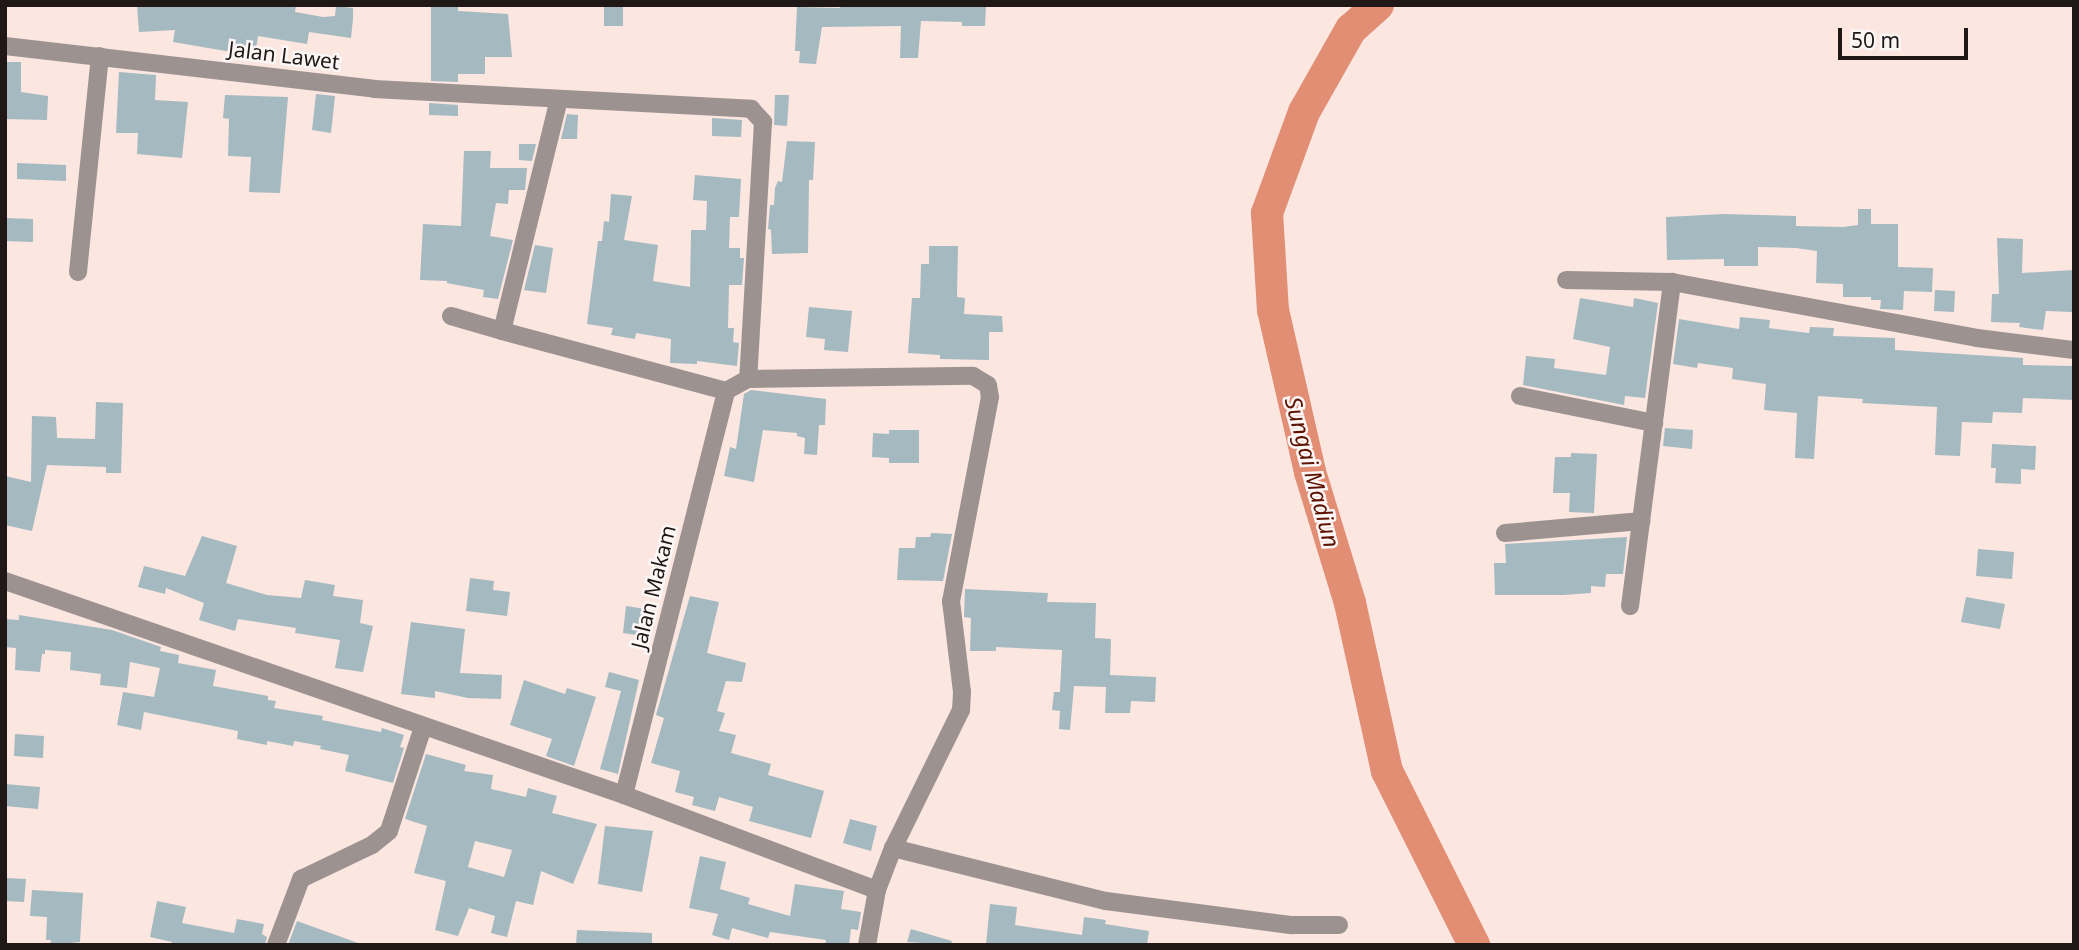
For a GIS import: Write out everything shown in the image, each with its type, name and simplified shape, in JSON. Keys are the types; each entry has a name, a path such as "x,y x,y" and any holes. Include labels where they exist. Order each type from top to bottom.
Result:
{"street":[{"name":"Jalan Lawet","path":"5,46 374,89 751,109 760,115 762,122 748,379"},
{"path":"78,272 100,57"},
{"path":"502,331 559,99"},
{"path":"1566,280 1672,282 1977,338 2074,350"},
{"path":"1630,606 1672,282"},
{"path":"451,316 726,391 748,379 973,376 988,385 990,397 951,601 962,692 961,710 893,848 877,890 867,945"},
{"name":"Jalan Makam","path":"624,795 726,391"},
{"path":"1520,396 1654,423"},
{"path":"1505,533 1641,520"},
{"path":"5,581 624,795 877,890"},
{"path":"276,945 301,879 372,845 389,831 423,727"},
{"path":"893,848 1106,901 1292,925 1339,925"}],"building":[{"path":"137,5 296,5 295,12 323,17 335,16 336,6 353,8 351,38 309,32 307,44 258,36 255,56 173,42 175,30 139,32"},
{"path":"458,5 458,11 508,14 512,57 485,57 485,74 458,74 458,82 431,81 431,6"},
{"path":"604,5 623,5 623,26 604,26"},
{"path":"841,5 986,5 985,26 962,26 962,22 921,21 918,58 900,58 901,26 822,27 816,64 799,63 800,51 795,51 797,7 840,8"},
{"path":"5,62 21,62 21,92 48,96 47,120 5,119"},
{"path":"119,72 156,75 155,100 188,102 182,158 137,154 138,133 116,133"},
{"path":"316,94 335,96 331,133 312,130"},
{"path":"225,95 288,97 280,193 249,192 251,157 228,156 229,119 223,118"},
{"path":"775,95 789,95 787,126 774,125"},
{"path":"429,103 458,105 458,116 429,115"},
{"path":"567,114 578,115 577,139 561,139"},
{"path":"712,118 742,120 741,137 712,136"},
{"path":"787,141 815,142 813,180 809,180 808,253 772,254 771,230 768,229 770,205 774,205 778,181 782,182"},
{"path":"519,144 536,144 532,161 519,160"},
{"path":"464,151 491,151 490,168 527,168 525,190 509,190 508,204 496,203 490,236 513,240 498,299 483,297 484,290 447,281 420,280 423,224 461,226"},
{"path":"17,163 66,165 66,181 17,179"},
{"path":"695,175 741,179 739,217 730,217 729,248 740,248 740,258 744,258 742,285 729,285 728,328 734,328 733,342 739,343 737,366 697,361 697,364 670,363 671,339 636,333 635,339 611,335 613,328 587,324 598,241 602,241 604,221 609,222 611,194 632,196 624,240 658,245 653,281 690,287 691,230 706,230 707,201 693,200"},
{"path":"1858,209 1871,209 1871,224 1898,224 1898,267 1933,268 1932,292 1904,291 1903,310 1880,309 1881,300 1871,300 1871,297 1843,297 1843,284 1816,283 1817,251 1796,248 1758,247 1758,266 1724,266 1724,259 1667,260 1666,217 1724,214 1796,216 1796,226 1843,227 1858,225"},
{"path":"5,218 33,219 33,242 5,241"},
{"path":"1997,238 2023,239 2022,273 2074,270 2072,312 2046,311 2043,330 2019,327 2020,323 1991,322 1992,294 1999,294"},
{"path":"535,245 553,248 546,293 524,290"},
{"path":"929,246 958,246 957,297 965,298 964,314 1002,316 1003,332 989,332 989,360 940,359 940,355 908,353 912,298 920,298 921,264 929,264"},
{"path":"1935,290 1955,291 1954,312 1934,311"},
{"path":"1580,298 1633,307 1634,298 1658,303 1645,398 1625,396 1624,405 1523,385 1526,356 1555,359 1554,368 1606,375 1610,347 1573,339"},
{"path":"809,307 852,311 848,352 824,350 825,339 806,337"},
{"path":"1740,317 1770,320 1769,328 1809,333 1810,327 1834,328 1833,336 1895,338 1895,350 2023,358 2023,365 2074,366 2074,400 2023,398 2022,413 1993,412 1992,423 1962,422 1960,456 1935,455 1937,407 1862,403 1863,399 1818,396 1814,459 1795,458 1797,413 1764,410 1766,384 1732,379 1733,368 1698,363 1697,368 1673,364 1679,319 1739,329"},
{"path":"751,390 826,399 825,425 819,425 817,455 804,454 805,438 797,436 797,433 763,430 754,482 724,476 730,447 736,449 744,394"},
{"path":"96,402 123,403 121,473 106,473 106,467 47,465 32,531 5,525 5,476 31,482 32,416 56,417 57,438 95,439"},
{"path":"1665,428 1693,430 1692,449 1663,446"},
{"path":"889,430 919,430 919,463 889,463 889,458 872,457 873,433 889,434"},
{"path":"1992,444 2036,446 2035,470 2021,469 2021,484 1995,483 1996,468 1991,468"},
{"path":"1571,453 1597,454 1594,513 1569,512 1570,493 1553,493 1555,457 1571,457"},
{"path":"931,533 952,534 943,581 897,580 899,548 915,548 916,537 930,537"},
{"path":"202,536 237,546 226,583 267,595 301,598 305,580 335,585 333,596 363,600 360,623 373,626 363,672 335,668 340,640 295,633 296,628 238,619 235,631 199,620 204,603 166,588 165,594 138,587 144,566 185,576"},
{"path":"1627,537 1623,574 1606,574 1605,587 1591,586 1591,593 1495,595 1494,563 1506,563 1505,544"},
{"path":"1978,549 2014,552 2012,579 1976,576"},
{"path":"470,578 494,581 493,590 510,592 507,616 466,611"},
{"path":"965,589 1048,593 1047,602 1096,603 1095,638 1111,639 1110,675 1156,677 1155,702 1131,701 1130,713 1105,713 1106,687 1074,686 1070,730 1059,729 1060,711 1052,710 1054,692 1060,692 1062,650 996,647 996,651 970,651 971,618 964,617"},
{"path":"690,596 719,602 707,653 746,663 742,682 726,681 717,711 725,713 719,731 736,735 731,753 771,764 768,775 824,791 811,838 749,821 753,807 719,797 715,811 692,805 694,797 675,792 680,771 651,763 664,718 656,715"},
{"path":"1966,597 2005,604 2000,629 1961,622"},
{"path":"626,606 646,609 642,636 623,633"},
{"path":"19,615 112,630 161,647 160,651 179,655 178,663 216,670 213,686 268,696 268,700 276,701 274,708 323,716 322,720 381,732 382,728 404,735 400,747 404,748 393,783 345,771 349,755 320,749 321,746 294,741 293,746 267,741 267,745 237,739 238,731 144,712 141,730 117,725 123,692 154,697 160,668 130,662 127,688 100,685 101,674 70,670 71,652 45,650 40,672 15,670 16,648 5,647 5,619 19,620"},
{"path":"411,622 465,629 460,673 502,675 501,699 468,698 435,691 435,698 401,694"},
{"path":"609,672 639,680 618,774 600,769 621,691 605,687"},
{"path":"524,680 565,694 567,688 596,697 574,766 546,756 552,739 510,725"},
{"path":"15,734 44,736 43,758 14,756"},
{"path":"426,754 466,765 464,771 493,775 491,789 526,797 528,788 557,796 552,813 597,824 573,884 541,871 533,905 516,901 507,937 491,933 495,916 469,908 458,936 435,930 446,881 414,873 427,826 405,819","holes":["475,841 512,850 504,877 468,867"]},
{"path":"5,784 40,787 38,809 5,806"},
{"path":"850,819 877,826 871,851 843,843"},
{"path":"605,826 653,831 642,892 598,884"},
{"path":"700,856 726,862 720,889 750,898 748,904 790,916 795,884 844,891 841,909 861,912 858,930 851,929 849,945 825,945 826,940 770,932 768,938 732,928 729,940 712,935 718,914 689,908"},
{"path":"5,878 26,879 24,902 5,901"},
{"path":"32,890 83,893 80,942 50,945 51,940 46,940 47,917 30,916"},
{"path":"157,901 186,907 182,923 234,933 237,919 264,924 262,934 267,937 265,945 172,945 172,942 150,937"},
{"path":"990,904 1017,907 1015,925 1082,935 1084,917 1106,920 1105,924 1149,931 1147,945 986,945"},
{"path":"297,921 358,943 358,945 288,945"},
{"path":"911,929 952,941 951,945 907,942"},
{"path":"577,930 652,933 652,945 576,945"}],"waterway":[{"name":"Sungai Madiun","path":"1378,5 1351,29 1304,112 1267,213 1273,310 1310,472 1350,603 1387,771 1474,945"}]}
